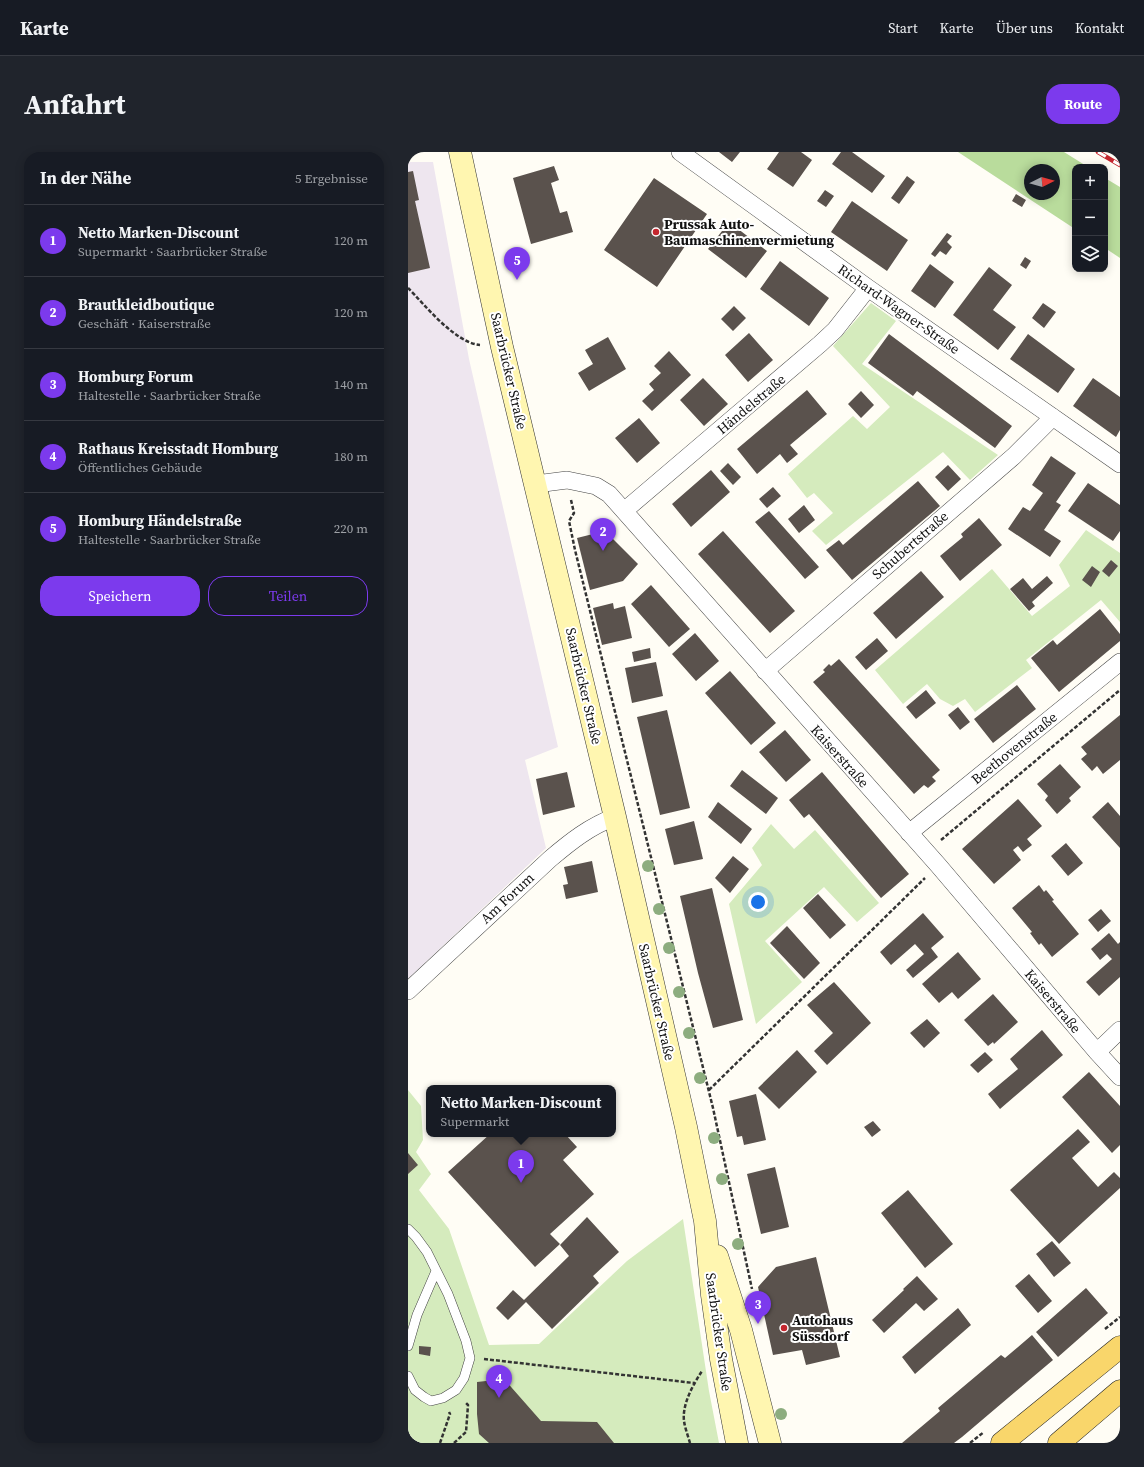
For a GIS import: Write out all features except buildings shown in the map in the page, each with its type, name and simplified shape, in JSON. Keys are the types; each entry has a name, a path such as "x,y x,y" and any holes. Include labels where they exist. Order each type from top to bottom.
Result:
{"main road":[{"name":"Saarbrücker Straße","path":"460,152 502,347 536,484 664,1028 705,1221 712,1295 721,1359 737,1443"},
{"name":"Saarbrücker Straße","path":"705,1221 742,1330 770,1443"},
{"path":"1002,1443 1120,1347"},
{"path":"1058,1443 1120,1391"}],"street":[{"name":"Richard-Wagner-Straße","path":"680,152 868,288 1120,464"},
{"name":"Händelstraße","path":"624,511 820,344 835,330 868,288"},
{"name":"Schubertstraße","path":"766,671 1014,456 1053,417"},
{"name":"Kaiserstraße","path":"536,484 567,480 596,486 608,494 927,852 1120,1077"},
{"name":"Beethovenstraße","path":"909,833 1120,662"},
{"name":"Am Forum","path":"408,991 550,858 599,823 615,817"},
{"path":"1097,1052 1120,1030"}],"lane":[{"path":"408,1229 427,1252 450,1300 466,1340 470,1358 464,1378 456,1390 443,1398 431,1401 424,1397 415,1390 408,1376"},
{"path":"408,1346 417,1315 436,1271"}],"path":[{"path":"408,288 453,333 472,345 502,347"},
{"path":"567,480 574,513 569,521 575,550 709,1090 752,1291"},
{"path":"927,852 1120,690"},
{"path":"709,1090 938,865"},
{"path":"470,1358 694,1382"},
{"path":"690,1443 684,1422 685,1406 694,1382 707,1362 721,1359"},
{"path":"454,1443 466,1432 468,1405 456,1390"},
{"path":"440,1443 450,1414 443,1398"}],"shaded area":[{"path":"408,162 433,162 469,359 558,747 525,760 546,848 408,979"}],"green space":[{"path":"958,152 1064,152 1083,164 1072,164 1072,227 1031,200 1060,200 1060,164 1024,164 1024,195"},
{"path":"1108,180 1120,187 1120,258 1108,250"},
{"path":"871,303 896,321 862,364 998,455 970,480 943,452 826,545 812,531 833,513 814,493 807,498 788,474 853,416 867,429 890,407 833,346"},
{"path":"1086,530 1120,553 1120,622 1101,600 1026,660 1032,668 975,712 965,699 953,706 940,699 927,684 903,704 875,670 992,569 1032,616 1070,586 1059,565"},
{"path":"771,824 794,849 815,830 879,903 857,922 824,887 765,941 802,982 756,1024 729,904 762,865 752,848"},
{"path":"408,1090 421,1106 423,1140 416,1152 431,1174 419,1190 449,1229 489,1345 539,1344 627,1261 683,1219 709,1391 719,1443 408,1443"}],"railway":[{"path":"1098,152 1120,165"}],"place":[{"name":"Prussak Auto- Baumaschinenvermietung","path":"656,232"},
{"name":"Homburg Händelstraße","path":"517,280"},
{"name":"Brautkleidboutique","path":"603,551"},
{"name":"Netto Marken-Discount","path":"521,1183"},
{"name":"Homburg Forum","path":"758,1324"},
{"name":"Autohaus Süssdorf","path":"784,1328"},
{"name":"Rathaus Kreisstadt Homburg","path":"499,1398"}]}
